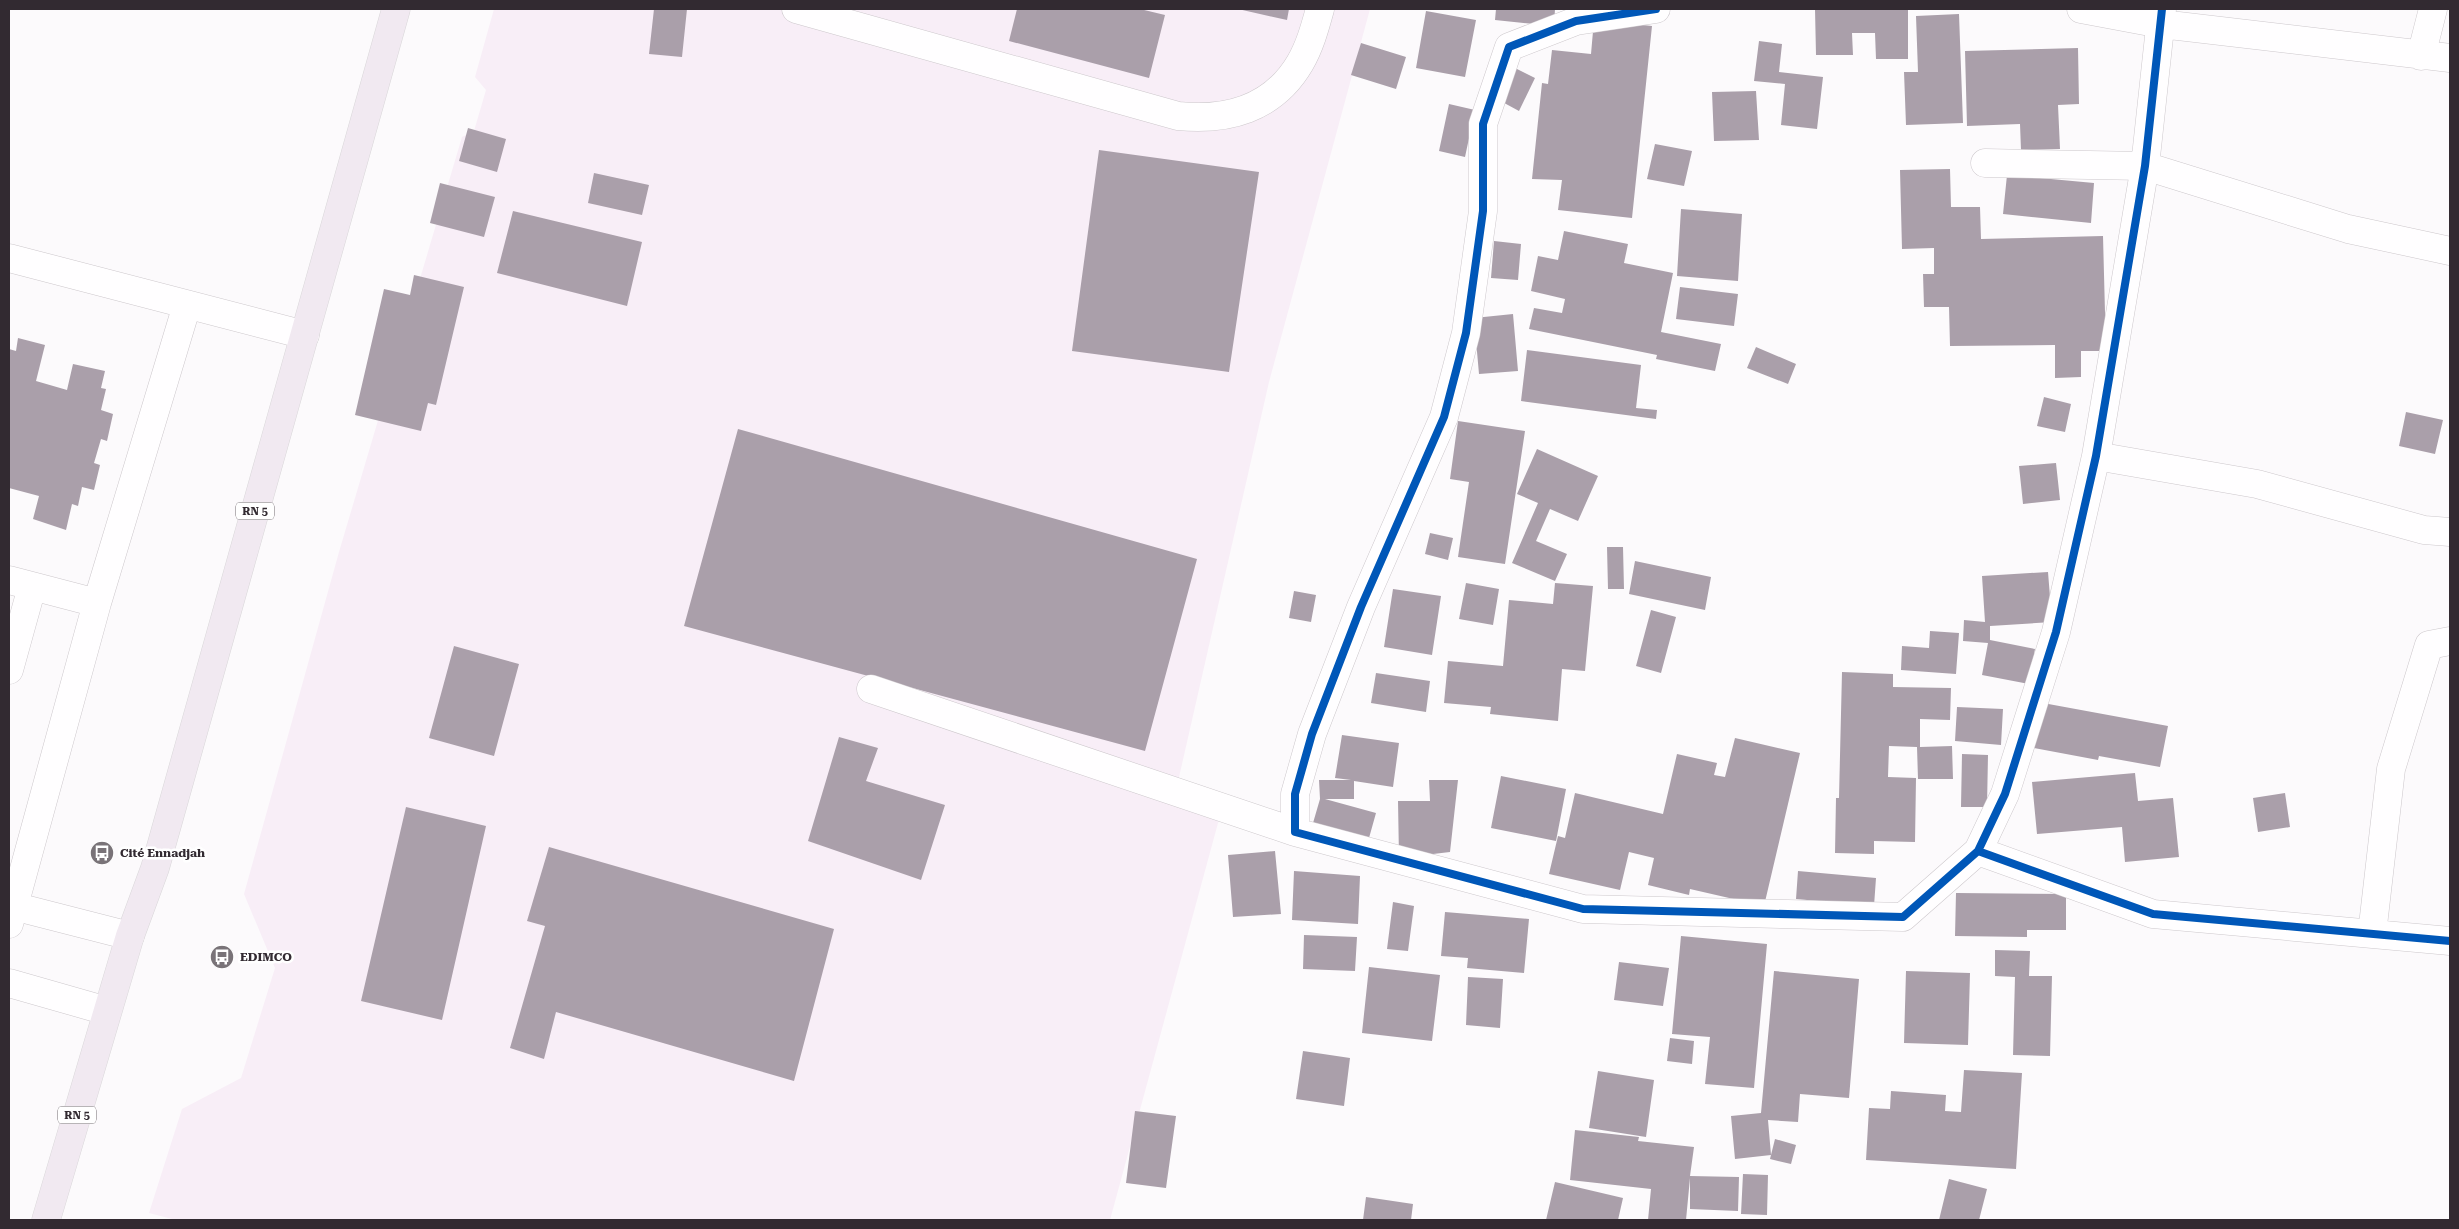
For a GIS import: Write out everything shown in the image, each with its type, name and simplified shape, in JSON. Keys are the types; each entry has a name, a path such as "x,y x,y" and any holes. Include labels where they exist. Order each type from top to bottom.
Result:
{"main road":[{"name":"RN 5","path":"46,1220 107,1010 130,936 155,868 396,9"},
{"name":"RN 5","path":"66,1220 107,1010"}],"street":[{"path":"796,9 1178,116 1201,118 1225,116 1247,109 1268,97 1286,82 1300,63 1320,9"},
{"path":"1295,832 1295,794 1312,734 1362,608 1444,417 1466,333 1483,211 1483,124 1509,47 1576,21 1656,9"},
{"path":"2082,9 2161,16 2421,56 2450,58"},
{"path":"2421,56 2433,9"},
{"path":"871,689 1295,832 1583,909 1904,917 1978,851 2005,794 2056,632 2096,456 2145,166 2161,16"},
{"path":"1985,163 2145,166 2348,229 2450,251"},
{"path":"9,258 305,334"},
{"path":"130,936 10,912 97,603 187,304"},
{"path":"2096,456 2257,484 2424,530 2450,532"},
{"path":"9,670 20,583 97,603"},
{"path":"2372,934 2391,769 2428,645 2450,641"},
{"path":"1978,851 2153,914 2450,941"},
{"path":"9,983 107,1010"}],"shaded area":[{"path":"494,9 1370,9 1269,382 1177,786 1224,801 1110,1220 176,1220 149,1213 182,1109 241,1078 275,968 244,894 339,552 462,137 474,131 486,90 475,77"}],"building":[{"path":"654,9 687,9 682,57 649,54"},
{"path":"1017,9 1140,9 1165,15 1149,78 1009,41"},
{"path":"1238,9 1289,9 1287,20"},
{"path":"1496,9 1555,9 1554,26 1495,20"},
{"path":"1815,9 1908,9 1908,59 1876,59 1875,33 1852,33 1853,55 1816,55"},
{"path":"1426,11 1476,20 1465,77 1416,68"},
{"path":"1959,14 1963,123 1906,125 1904,72 1918,72 1916,16"},
{"path":"1594,20 1652,26 1632,218 1558,210 1562,180 1532,179 1542,83 1548,84 1552,50 1591,54"},
{"path":"1759,41 1782,44 1779,72 1823,77 1817,129 1781,125 1785,84 1754,81"},
{"path":"1361,43 1406,57 1396,89 1351,75"},
{"path":"2078,48 2079,104 2058,105 2060,149 2021,150 2020,124 1967,126 1965,51"},
{"path":"1511,66 1535,78 1519,111 1495,98"},
{"path":"1756,91 1759,140 1714,141 1712,92"},
{"path":"1449,104 1475,110 1465,157 1439,151"},
{"path":"468,128 506,139 497,172 459,161"},
{"path":"1655,144 1692,151 1684,186 1647,179"},
{"path":"1099,150 1259,172 1229,372 1072,351"},
{"path":"1950,169 1951,207 1980,207 1981,239 2103,236 2106,351 2081,351 2081,377 2055,378 2055,345 1950,346 1949,307 1924,307 1923,274 1934,274 1934,248 1902,249 1900,170"},
{"path":"594,173 649,185 642,215 588,203"},
{"path":"2007,175 2094,183 2091,223 2003,214"},
{"path":"440,183 495,197 484,237 430,223"},
{"path":"1681,209 1742,214 1738,281 1677,276"},
{"path":"513,211 642,242 627,306 497,273"},
{"path":"1564,231 1628,244 1624,263 1673,273 1661,332 1721,344 1715,371 1656,359 1657,355 1529,329 1534,308 1562,313 1565,299 1531,291 1538,256 1558,260"},
{"path":"1494,241 1521,244 1518,280 1491,278"},
{"path":"414,275 464,287 436,405 428,403 421,431 355,415 384,289 410,295"},
{"path":"1680,287 1738,294 1734,326 1676,319"},
{"path":"1513,314 1518,371 1479,374 1474,318"},
{"path":"18,338 45,345 36,381 67,390 73,364 105,371 101,388 106,389 101,410 113,414 107,441 101,439 94,463 100,465 94,490 82,487 78,506 72,504 66,530 33,519 39,496 9,488 9,349 16,351"},
{"path":"1756,347 1796,364 1788,384 1747,368"},
{"path":"1527,350 1641,365 1636,408 1657,410 1656,419 1521,401"},
{"path":"2044,397 2071,404 2065,432 2037,426"},
{"path":"2406,412 2443,420 2435,454 2399,446"},
{"path":"1458,421 1525,431 1505,564 1458,557 1469,482 1450,479"},
{"path":"738,429 1197,559 1145,751 684,626"},
{"path":"1537,449 1598,476 1578,521 1550,509 1536,541 1567,554 1555,581 1512,563 1538,503 1517,494"},
{"path":"2056,463 2060,500 2023,504 2019,466"},
{"path":"1430,533 1453,538 1448,560 1425,554"},
{"path":"1607,547 1623,547 1624,589 1608,589"},
{"path":"1635,561 1711,577 1705,610 1629,594"},
{"path":"2048,572 2052,622 1990,626 1990,640 2035,649 2029,684 1982,675 1988,643 1963,641 1964,620 1985,622 1982,576"},
{"path":"1466,583 1499,589 1493,625 1459,619"},
{"path":"1555,583 1593,586 1585,671 1562,669 1558,721 1490,714 1491,707 1444,703 1448,661 1503,666 1509,600 1553,604"},
{"path":"1393,589 1441,596 1432,655 1384,647"},
{"path":"1294,591 1316,595 1311,622 1289,618"},
{"path":"1651,610 1676,617 1661,673 1636,666"},
{"path":"1930,631 1959,633 1956,674 1901,670 1902,646 1929,648"},
{"path":"454,646 519,664 494,756 429,738"},
{"path":"1842,672 1893,674 1893,687 1951,688 1950,720 1920,719 1920,747 1952,746 1953,779 1918,779 1917,747 1889,746 1888,777 1916,778 1915,842 1874,841 1874,854 1835,853 1836,798 1839,798"},
{"path":"1376,673 1430,681 1426,712 1371,703"},
{"path":"2043,703 2168,726 2160,767 2099,756 2098,760 2034,748"},
{"path":"1957,707 2003,709 2001,745 1955,741"},
{"path":"1342,735 1399,743 1393,787 1354,781 1354,799 1325,799 1376,813 1369,838 1313,823 1320,799 1319,780 1351,780 1335,778"},
{"path":"839,737 878,748 866,781 945,805 921,880 808,841"},
{"path":"1735,738 1800,753 1764,906 1690,889 1689,895 1648,885 1654,858 1629,852 1620,890 1549,874 1558,836 1565,838 1575,793 1663,814 1677,754 1717,763 1714,775 1725,777"},
{"path":"1962,754 1988,755 1987,807 1961,807"},
{"path":"2135,773 2138,801 2173,798 2179,857 2125,862 2122,827 2037,834 2032,782"},
{"path":"1501,776 1566,789 1556,841 1491,828"},
{"path":"1429,780 1458,780 1450,852 1399,858 1398,801 1430,801"},
{"path":"2285,793 2290,827 2258,832 2253,798"},
{"path":"406,807 486,826 442,1020 361,1001"},
{"path":"549,847 834,929 794,1081 556,1012 544,1059 510,1048 545,926 527,921"},
{"path":"1275,851 1281,914 1233,917 1228,855"},
{"path":"1294,871 1360,876 1358,924 1292,920"},
{"path":"1798,871 1876,878 1874,906 1796,899"},
{"path":"1956,893 2066,894 2066,930 2027,930 2027,937 1955,936"},
{"path":"1393,902 1414,906 1408,951 1387,949"},
{"path":"1445,912 1529,919 1524,973 1467,968 1468,958 1441,956"},
{"path":"1304,935 1357,937 1355,971 1303,969"},
{"path":"1681,936 1767,944 1754,1088 1705,1084 1710,1037 1672,1034"},
{"path":"1995,950 2030,951 2029,976 2052,976 2050,1056 2013,1055 2015,977 1995,976"},
{"path":"1619,962 1669,968 1663,1006 1614,1000"},
{"path":"1369,967 1440,975 1432,1041 1362,1033"},
{"path":"1774,971 1859,979 1849,1098 1800,1094 1798,1122 1768,1120 1771,1155 1735,1159 1731,1116 1761,1113"},
{"path":"1906,971 1970,973 1968,1045 1904,1043"},
{"path":"1468,977 1503,979 1500,1028 1466,1025"},
{"path":"1670,1038 1694,1041 1692,1064 1667,1061"},
{"path":"1303,1051 1350,1058 1344,1106 1296,1099"},
{"path":"1964,1070 2022,1073 2016,1169 1866,1160 1869,1108 1890,1109 1891,1091 1946,1095 1945,1111 1961,1112"},
{"path":"1598,1071 1654,1080 1646,1137 1589,1128"},
{"path":"1135,1111 1176,1116 1166,1188 1126,1183"},
{"path":"1575,1130 1639,1137 1638,1141 1694,1147 1690,1176 1739,1177 1738,1211 1690,1209 1690,1178 1686,1220 1648,1220 1651,1189 1570,1180"},
{"path":"1775,1139 1796,1145 1791,1164 1770,1159"},
{"path":"1743,1174 1768,1175 1767,1215 1741,1214"},
{"path":"1949,1179 1987,1189 1979,1220 1939,1220"},
{"path":"1555,1182 1623,1198 1618,1220 1546,1220"},
{"path":"1366,1197 1413,1204 1411,1220 1363,1220"}],"cycle path":[{"path":"1656,9 1576,21 1509,47 1483,124 1483,211 1466,333 1444,417 1361,607 1312,734 1295,794 1295,832 1583,909 1903,917 1978,851 2005,794 2056,632 2096,456 2145,166 2162,9"},
{"path":"1978,851 2153,914 2450,941"}],"place":[{"name":"Cité Ennadjah","path":"102,853"},
{"name":"EDIMCO","path":"222,957"}]}
